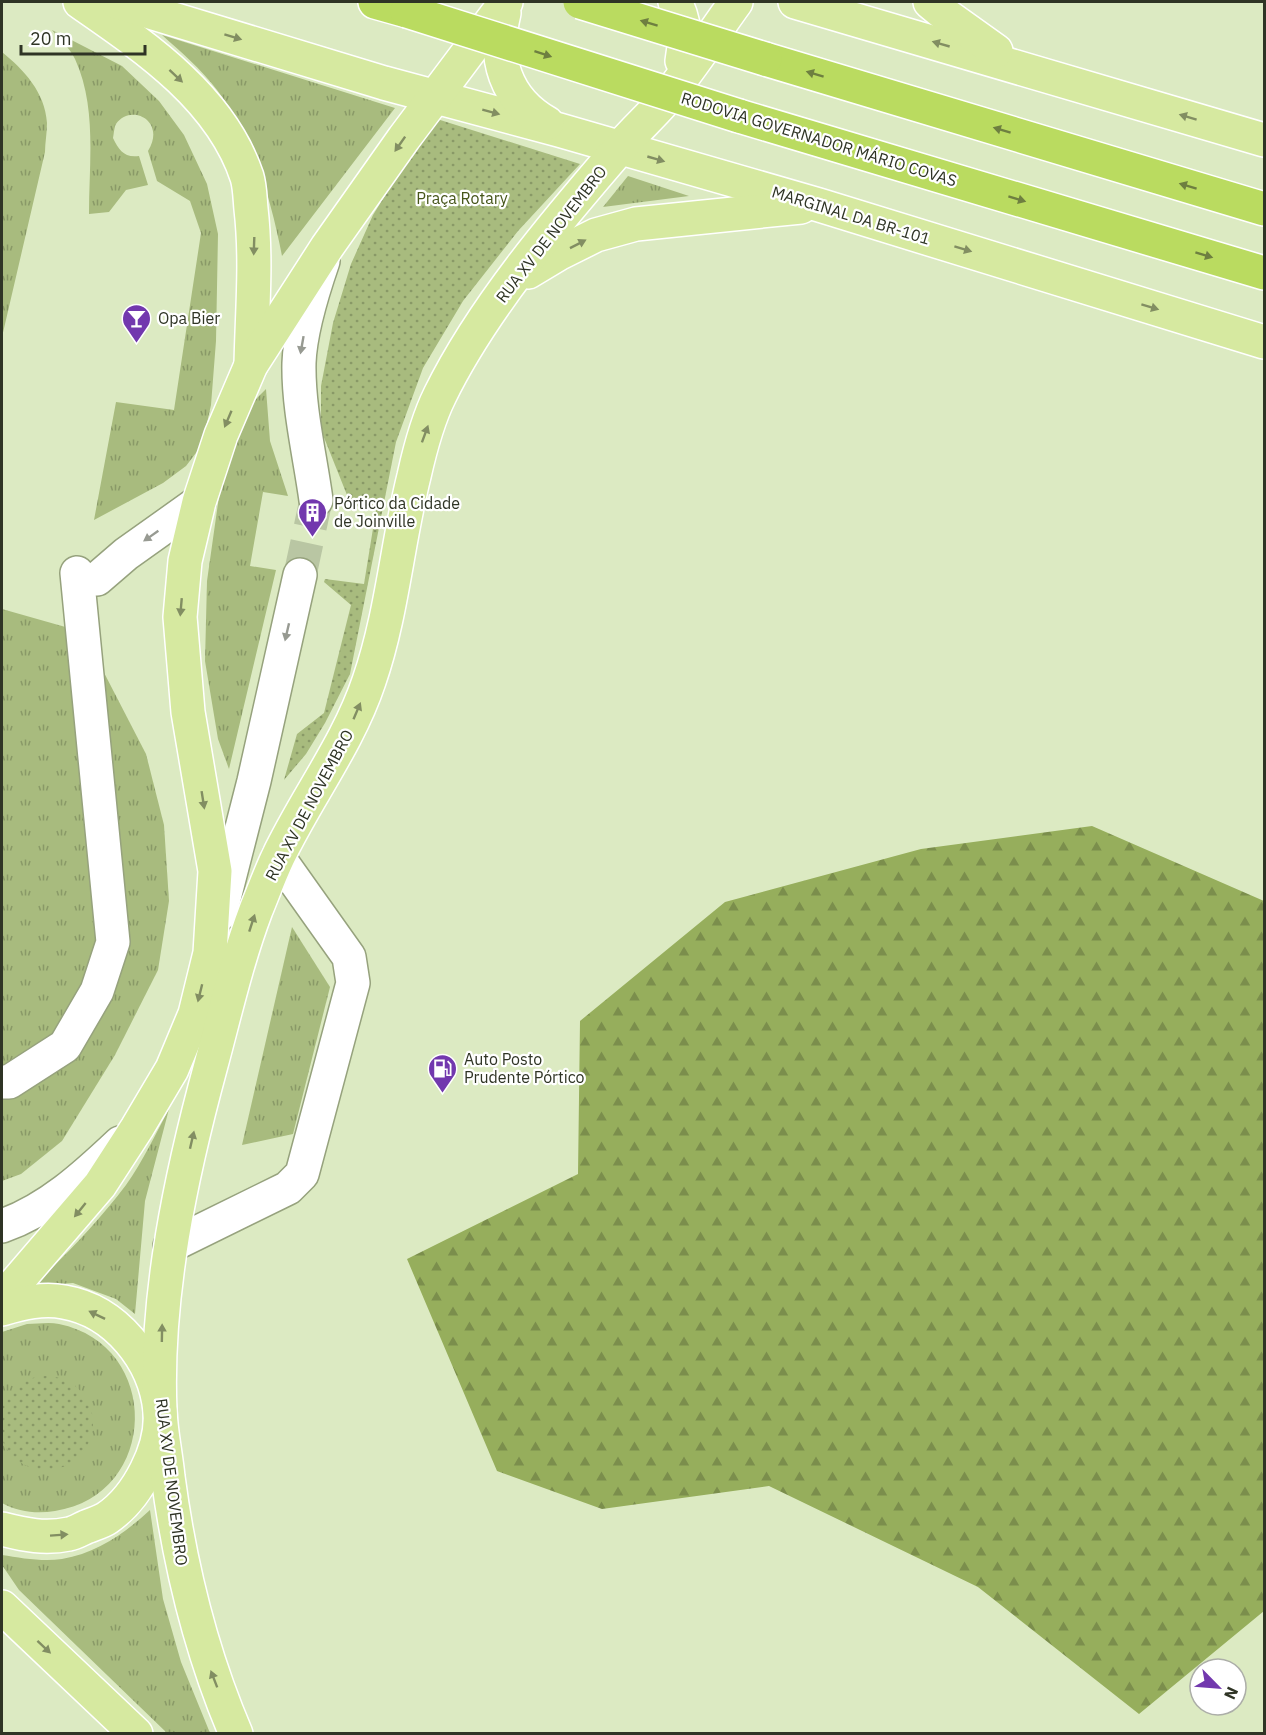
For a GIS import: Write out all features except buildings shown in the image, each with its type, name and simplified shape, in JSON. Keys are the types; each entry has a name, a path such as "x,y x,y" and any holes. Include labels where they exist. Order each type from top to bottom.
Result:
{"highway":[{"name":"RODOVIA GOVERNADOR MÁRIO COVAS","path":"375,2 739,116 1264,273"},
{"path":"579,2 1264,209"}],"main road":[{"path":"80,2 142,45 196,94 230,137 248,179 254,233 251,365"},
{"name":"MARGINAL DA BR-101","path":"117,2 435,97 559,130 819,205 1264,342"},
{"path":"2,1299 100,1185 172,1069 195,1014 210,953 215,871 188,712 180,617 185,561 199,502 220,435 251,365 327,247 507,2"},
{"path":"507,2 499,34 501,64 513,92 533,115 559,130 588,136 617,133 643,120 664,101 680,73 685,42 680,11 675,2"},
{"name":"RUA XV DE NOVEMBRO","path":"236,1734 207,1658 189,1598 173,1517 160,1412 162,1320 170,1246 196,1123 232,985 254,915 278,857 349,730 369,681 382,635 422,443 438,398 467,348 509,284 619,148 664,101 736,2"},
{"path":"795,2 1264,140"},
{"path":"930,2 1017,66"},
{"path":"509,284 558,254 596,235 636,224 819,205"},
{"path":"2,1309 26,1301 64,1302 102,1316 131,1340 151,1374 160,1412 155,1452 136,1489 107,1517 70,1534 30,1537 2,1529"},
{"path":"2,1607 136,1734"}],"lane":[{"path":"316,500 300,389 299,361 313,291 327,247"},
{"path":"2,1082 9,1082 65,1046 97,991 113,942 87,576 126,554 199,502"},
{"path":"210,953 254,782 300,574"},
{"path":"170,1246 288,1188 302,1174 353,983 349,957 278,857"},
{"path":"2,1226 25,1218 86,1175 137,1128"}],"green space":[{"path":"52,30 122,66 159,101 184,135 207,184 218,234 216,341 211,405 202,445 186,466 163,483 94,520 116,402 174,410 201,233 190,201 157,181 148,151 153,140 153,131 150,123 137,115 122,118 115,125 113,138 123,152 129,156 139,156 148,185 126,190 109,212 89,214 90,135 86,96 75,59"},
{"path":"162,35 395,108 282,256 259,169 241,128 211,82"},
{"path":"2,52 18,66 38,92 47,123 45,152 2,337"},
{"name":"Praça Rotary","path":"437,119 580,164 518,231 463,301 423,368 396,442 350,674 306,754 284,780 297,734 324,713 351,605 324,582 325,579 364,584 376,510 351,505 321,430 321,386 333,323 351,264 373,215"},
{"path":"628,176 689,196 603,207"},
{"path":"266,389 270,441 288,496 263,492 250,566 276,570 229,769 218,739 205,661 207,581 222,475 254,401"},
{"path":"2,609 83,632 146,754 164,825 169,901 158,970 115,1055 62,1141 21,1174 2,1181"},
{"path":"1092,826 1264,901 1264,1611 1208,1657 1188,1657 1188,1674 1139,1714 978,1587 769,1486 602,1509 497,1471 407,1259 578,1174 580,1021 725,902 921,849"},
{"path":"292,927 330,987 293,1134 242,1145"},
{"path":"169,1109 145,1201 135,1314 116,1299 73,1283 33,1286 81,1238 126,1185"},
{"path":"27,1324 59,1324 93,1337 117,1360 131,1388 135,1419 130,1450 114,1478 90,1499 55,1511 28,1512 2,1503 2,1332"},
{"path":"46,1376 64,1379 79,1390 90,1405 93,1423 90,1441 79,1456 64,1467 46,1470 28,1467 13,1456 2,1441 -1,1423 2,1405 13,1390 28,1379"},
{"path":"150,1510 163,1599 181,1662 210,1733 167,1733 19,1590 2,1565 2,1555 55,1560 87,1552 131,1527"}],"tunnel":[{"path":"300,575 316,500"}],"place":[{"name":"Opa Bier","path":"137,344"},
{"name":"Pórtico da Cidade de Joinville","path":"313,538"},
{"name":"Auto Posto Prudente Pórtico","path":"443,1094"}]}
